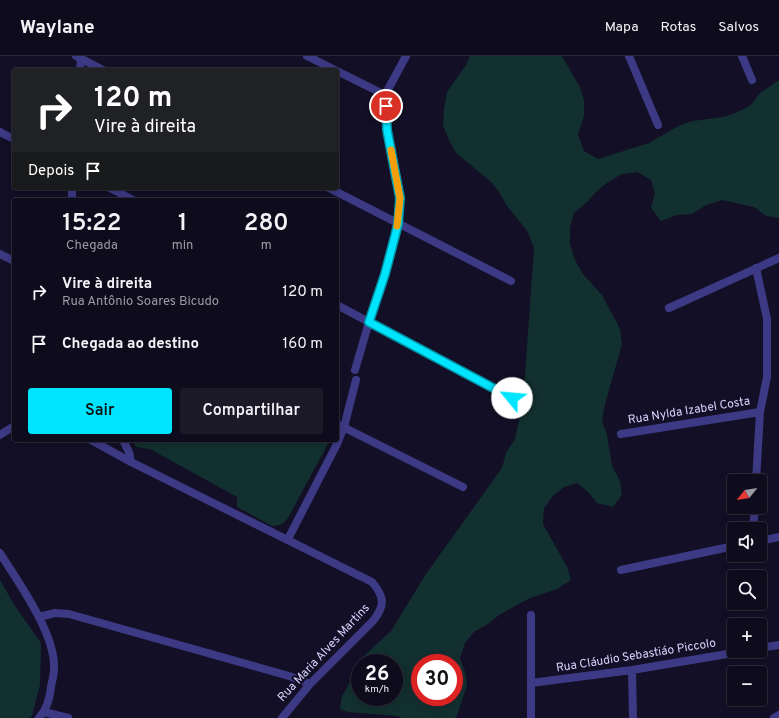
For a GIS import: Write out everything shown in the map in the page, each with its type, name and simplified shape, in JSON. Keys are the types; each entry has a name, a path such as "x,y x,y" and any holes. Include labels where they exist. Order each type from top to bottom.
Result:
{"street":[{"path":"307,56 332,68"},
{"path":"355,370 385,274 398,224 400,198 387,130 385,95 406,56"},
{"path":"629,56 658,125"},
{"path":"742,56 752,80"},
{"path":"78,57 80,68"},
{"path":"78,57 99,68"},
{"path":"339,72 385,95"},
{"path":"0,132 12,138"},
{"path":"114,190 129,198"},
{"path":"333,190 511,282"},
{"path":"0,254 12,260"},
{"path":"669,308 779,258"},
{"path":"756,268 766,319 766,377 760,412 756,474"},
{"path":"339,306 512,398"},
{"path":"356,380 340,426 462,486"},
{"name":"Rua Nylda Izabel Costa","path":"621,434 760,412"},
{"path":"0,435 12,427"},
{"path":"95,442 131,462 288,539 337,442"},
{"path":"124,442 129,452 131,462"},
{"path":"767,540 779,537"},
{"name":"Rua Maria Alves Martins","path":"282,718 310,684 373,621 380,612 383,601 380,590 372,582 288,539"},
{"path":"621,570 727,547"},
{"path":"0,553 39,617 50,643 54,668 51,691 42,715 68,718"},
{"path":"39,617 54,613 69,614 282,674 310,684"},
{"path":"531,615 531,718"},
{"path":"767,647 779,645"},
{"name":"Rua Cláudio Sebastiáo Piccolo","path":"530,683 632,670 727,654"},
{"path":"632,670 633,718"},
{"path":"774,718 779,715"}],"green space":[{"path":"470,56 562,56 580,87 584,100 584,116 578,135 584,151 598,159 649,143 680,125 736,113 751,105 760,93 779,80 779,218 766,216 754,207 722,200 706,205 692,214 677,215 661,221 651,208 655,193 651,180 637,172 622,174 608,182 574,213 570,228 570,244 575,260 583,274 602,295 620,329 622,344 605,404 602,421 607,435 612,466 620,481 622,495 613,507 597,503 588,492 577,483 564,487 553,496 544,508 543,524 567,567 571,580 557,589 528,599 499,615 488,624 474,632 465,643 461,654 411,654 411,706 460,706 456,718 402,718 398,716 348,712 340,709 342,696 351,680 351,706 403,706 403,654 366,654 391,631 426,574 502,468 506,453 515,439 523,403 534,248 528,232 507,206 499,192 490,181 456,153 443,125 447,92 466,65"},
{"path":"133,442 329,442 288,518 285,522 277,526 272,526 237,507 237,497 150,449 136,447"},
{"path":"0,580 15,606 41,643 40,685 32,716 29,718 0,718"},
{"path":"463,666 465,672 467,686 463,698"}],"slow traffic":[{"path":"391,150 400,198 397,226"}],"route":[{"path":"386,106 387,130 400,198 398,224 385,274 369,322 512,398"}]}
